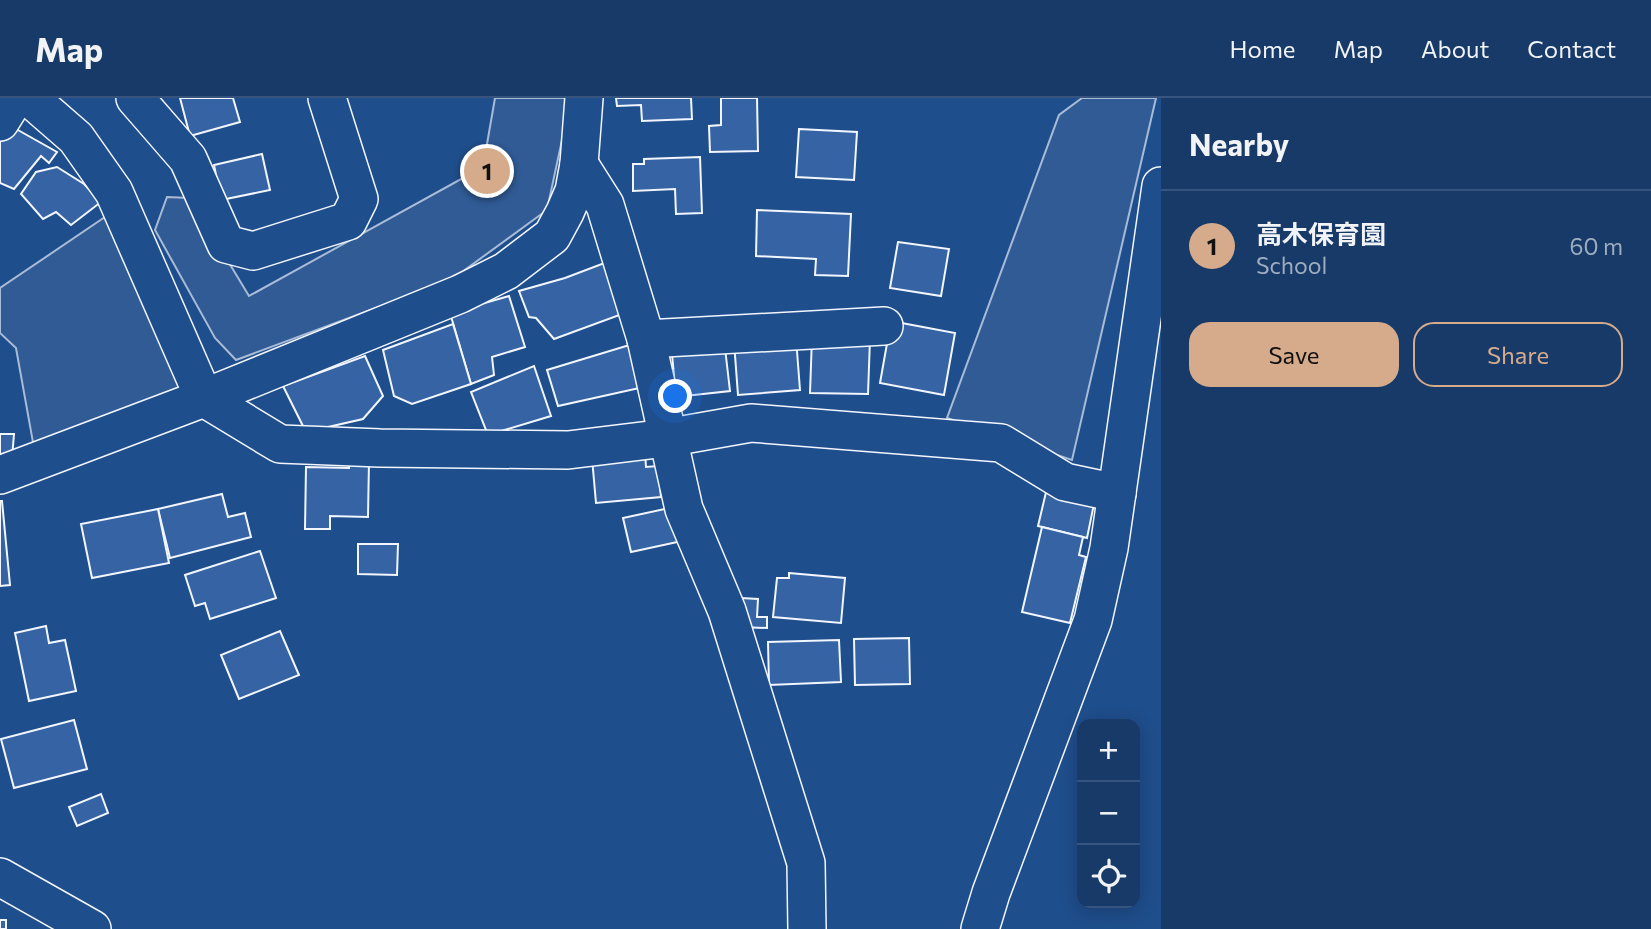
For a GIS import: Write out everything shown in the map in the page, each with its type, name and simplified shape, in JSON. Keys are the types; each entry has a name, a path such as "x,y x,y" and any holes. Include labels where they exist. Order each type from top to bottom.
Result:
{"street":[{"path":"0,122 15,98"},
{"path":"30,98 76,138 114,192 204,398 279,444 380,449 568,450 666,438 751,423 1001,443 1065,482 1117,493"},
{"path":"135,98 188,159 226,244 253,251 348,221 359,199 327,98"},
{"path":"0,475 204,398 460,295 506,271 552,236 574,191 584,98"},
{"path":"579,164 606,205 646,339 684,509 727,611 806,863 807,929"},
{"path":"980,929 1093,620 1109,548 1161,186"},
{"path":"646,339 884,326"},
{"path":"0,877 92,929"}],"shaded area":[{"path":"495,98 571,98 547,210 451,280 236,360 215,338 155,230 167,197 190,198 249,296 483,167"},
{"path":"1082,98 1156,98 1072,460 947,418 1059,115"},
{"path":"105,217 183,390 34,448 16,348 0,333 0,288"}],"building":[{"path":"180,98 233,98 240,122 190,136"},
{"path":"616,98 691,98 692,119 642,121 641,105 617,106"},
{"path":"721,98 757,98 758,151 710,152 709,126 721,125"},
{"path":"9,125 57,152 49,163 41,156 14,189 0,183 0,141"},
{"path":"799,129 857,132 854,180 796,177"},
{"path":"262,154 270,190 221,200 214,165"},
{"path":"700,157 702,213 676,214 675,189 633,191 633,164 644,164 644,159"},
{"path":"57,167 84,184 101,202 71,225 56,212 43,219 21,194 36,172"},
{"path":"757,210 851,214 848,276 815,275 816,259 756,256"},
{"path":"898,242 949,249 941,296 890,288"},
{"path":"607,262 625,313 554,339 536,318 529,317 519,291"},
{"path":"509,296 525,347 492,357 494,375 471,384 450,313"},
{"path":"891,321 955,333 944,395 880,383"},
{"path":"453,324 471,384 412,404 394,396 383,350"},
{"path":"812,337 870,339 868,394 810,393"},
{"path":"796,338 800,390 738,395 734,342"},
{"path":"636,343 644,387 558,406 547,370"},
{"path":"725,348 730,391 676,397 672,354"},
{"path":"365,356 383,396 363,419 306,432 283,386"},
{"path":"534,366 551,416 488,435 471,392"},
{"path":"0,434 14,434 12,458 0,463"},
{"path":"645,453 646,467 658,466 661,497 596,503 592,458"},
{"path":"349,461 369,461 368,517 330,516 330,529 305,529 306,467 349,468"},
{"path":"1047,488 1095,499 1087,538 1038,526"},
{"path":"222,494 228,517 245,513 251,537 170,558 158,509"},
{"path":"0,501 10,585 0,586"},
{"path":"674,507 682,541 631,552 623,518"},
{"path":"158,509 169,563 92,578 81,524"},
{"path":"1042,527 1083,537 1079,555 1086,557 1070,623 1022,612"},
{"path":"358,544 398,544 397,575 358,574"},
{"path":"260,551 276,598 210,619 205,603 195,606 185,575"},
{"path":"789,573 845,578 841,623 773,617 777,578 789,578"},
{"path":"741,598 758,599 757,617 767,617 767,628 740,627"},
{"path":"46,626 49,643 65,640 76,691 29,701 15,633"},
{"path":"280,631 299,675 239,699 221,655"},
{"path":"909,638 910,684 855,685 854,639"},
{"path":"839,640 841,682 769,685 768,642"},
{"path":"74,720 87,769 14,788 1,739"},
{"path":"101,794 108,813 77,826 69,807"},
{"path":"0,920 6,920 6,929 0,929"}],"place":[{"name":"高木保育園","path":"487,171"}]}
